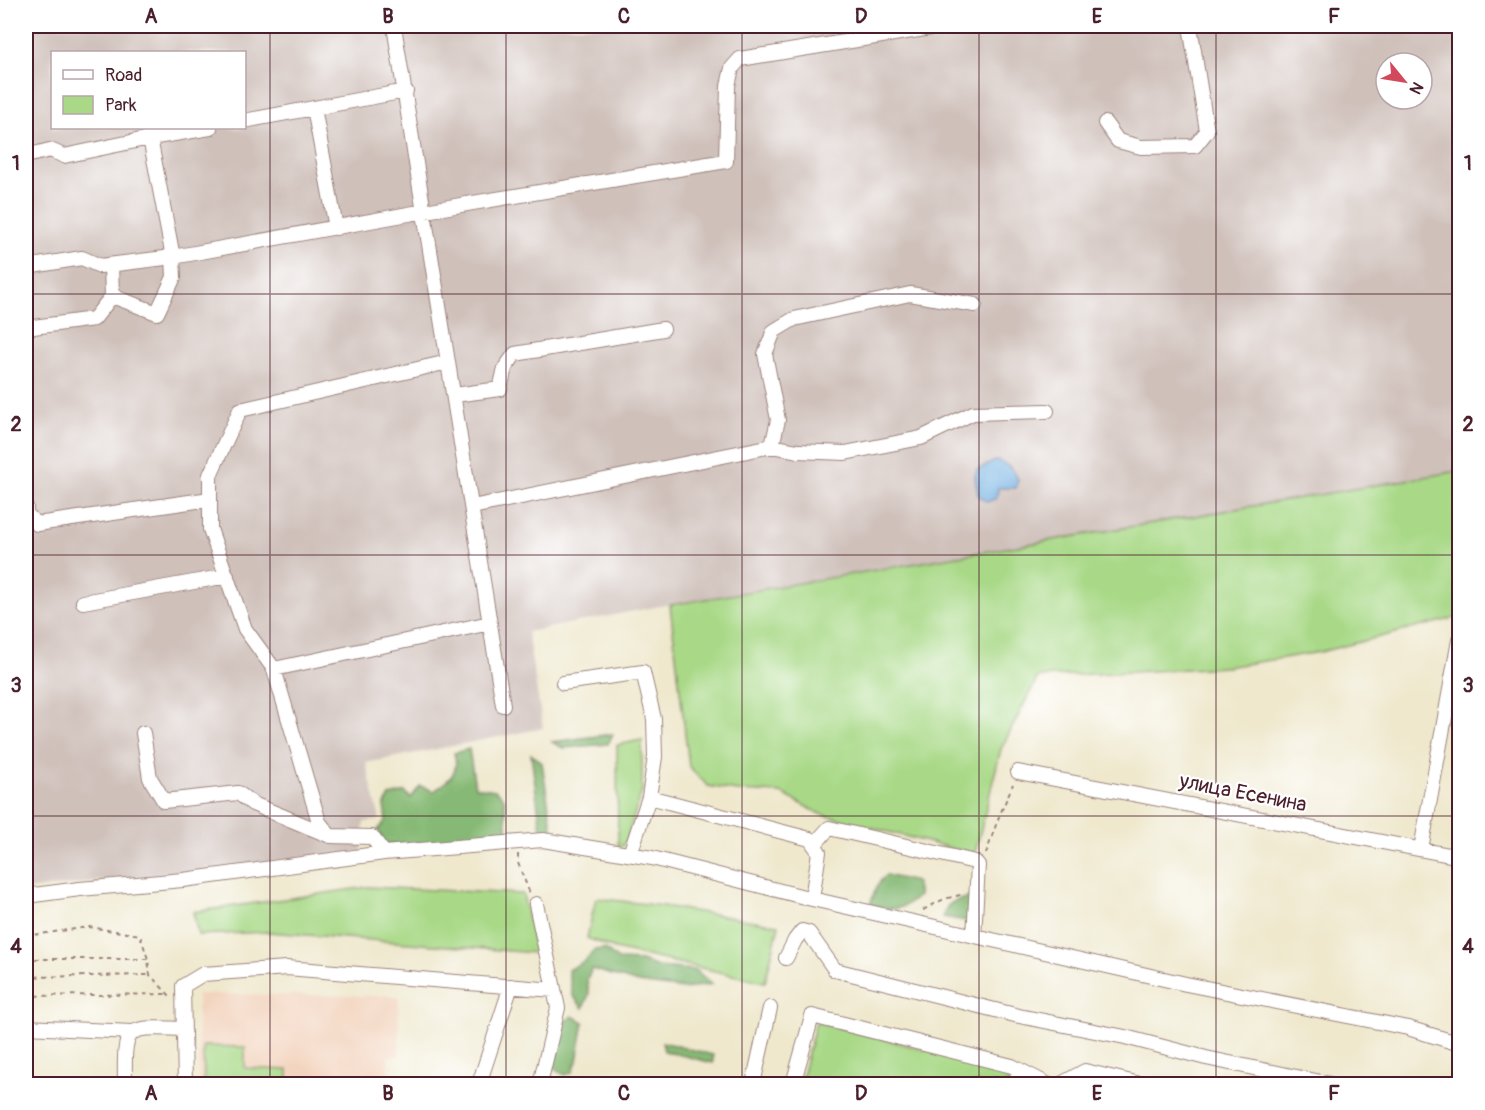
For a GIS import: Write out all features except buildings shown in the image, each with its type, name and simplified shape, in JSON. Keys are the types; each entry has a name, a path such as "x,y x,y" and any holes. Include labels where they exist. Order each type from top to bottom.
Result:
{"street":[{"path":"394,26 503,705"},
{"path":"26,267 81,258 100,267 173,257 425,211 726,161 728,86 732,68 740,59 863,32 943,26"},
{"path":"1105,123 1118,141 1141,147 1195,146 1207,132 1190,26"},
{"path":"246,121 405,91"},
{"path":"314,108 336,228"},
{"path":"26,156 50,150 64,156 204,129"},
{"path":"112,296 157,313 174,277 173,257 150,138"},
{"path":"26,328 94,319 112,296 111,265"},
{"path":"772,446 778,420 765,354 774,331 794,319 909,294 975,305"},
{"path":"454,395 500,389 505,368 515,354 663,329"},
{"path":"330,836 319,822 274,669 245,629 210,529 210,475 240,410 448,362"},
{"path":"471,507 772,446 798,451 845,453 921,438 973,413 1047,411"},
{"path":"26,507 26,514 37,524 210,499"},
{"path":"83,602 226,576"},
{"path":"274,669 490,623"},
{"path":"1420,849 1459,640"},
{"path":"563,683 643,672 654,719 655,757 649,797 630,854"},
{"path":"142,733 150,778 164,801 238,793 253,804 330,836 372,837 384,853"},
{"name":"улица Есенина","path":"1018,772 1460,857"},
{"path":"649,797 810,839 819,852 812,899"},
{"path":"814,845 829,828 975,862 978,865 978,883 974,936"},
{"path":"26,896 183,880 384,853 543,840 652,858 812,899 1186,984 1408,1028 1460,1044"},
{"path":"536,904 558,1008 540,1084"},
{"path":"786,958 802,931 809,933 835,970 1019,1016 1125,1037 1206,1058 1330,1084"},
{"path":"185,1084 183,986 203,974 287,968 554,990"},
{"path":"479,1084 511,986"},
{"path":"753,1084 770,1008"},
{"path":"793,1084 812,1016 1012,1066 1047,1084"},
{"path":"26,1027 132,1032 147,1028 184,1029"},
{"path":"125,1084 127,1038 132,1032"},
{"path":"1015,1084 1019,1070"},
{"path":"1062,1084 1085,1071 1140,1084"}],"path":[{"path":"918,914 944,898 964,895 978,883 998,819 1018,772"},
{"path":"518,842 518,863 536,904"},
{"path":"26,936 89,927 140,935 148,959 150,975 175,1001"},
{"path":"26,959 148,959"},
{"path":"26,977 150,975"},
{"path":"26,996 168,994"}],"shaded area":[{"path":"26,26 1459,26 1459,471 660,606 527,632 543,728 366,763 380,820 364,822 362,851 26,890"},
{"path":"197,994 399,996 399,1056 388,1057 389,1084 199,1084"}],"green space":[{"path":"1459,471 1459,617 1320,652 1226,667 1038,677 1001,749 975,853 820,814 781,793 737,791 708,786 689,767 670,605"},
{"path":"613,734 608,744 563,748 552,742"},
{"path":"642,740 642,791 626,841 618,847 617,745"},
{"path":"469,749 475,787 495,790 504,798 508,836 386,845 378,830 386,820 384,806 390,796 405,792 411,798 420,786 434,791 452,775 456,766 454,753"},
{"path":"531,754 542,763 552,827 551,836 541,830"},
{"path":"886,875 916,882 919,896 896,909 870,904 878,884"},
{"path":"368,887 523,894 535,953 269,932 198,935 193,912"},
{"path":"972,897 971,920 943,917 950,904"},
{"path":"596,898 663,906 779,925 765,982 615,949 587,938"},
{"path":"605,949 618,960 641,961 658,967 695,970 712,984 684,989 638,983 592,969 587,979 589,994 583,1008 573,996 568,970 585,961 594,950"},
{"path":"572,1016 584,1022 577,1061 572,1073 565,1075 554,1068 564,1023"},
{"path":"816,1022 1011,1071 1008,1084 800,1084"},
{"path":"662,1042 713,1055 713,1063 664,1051"},
{"path":"203,1046 245,1047 245,1068 288,1070 288,1084 204,1084"}],"water":[{"path":"995,461 1009,467 1018,479 1016,488 998,488 997,498 987,502 978,495 975,477 977,470"}]}
